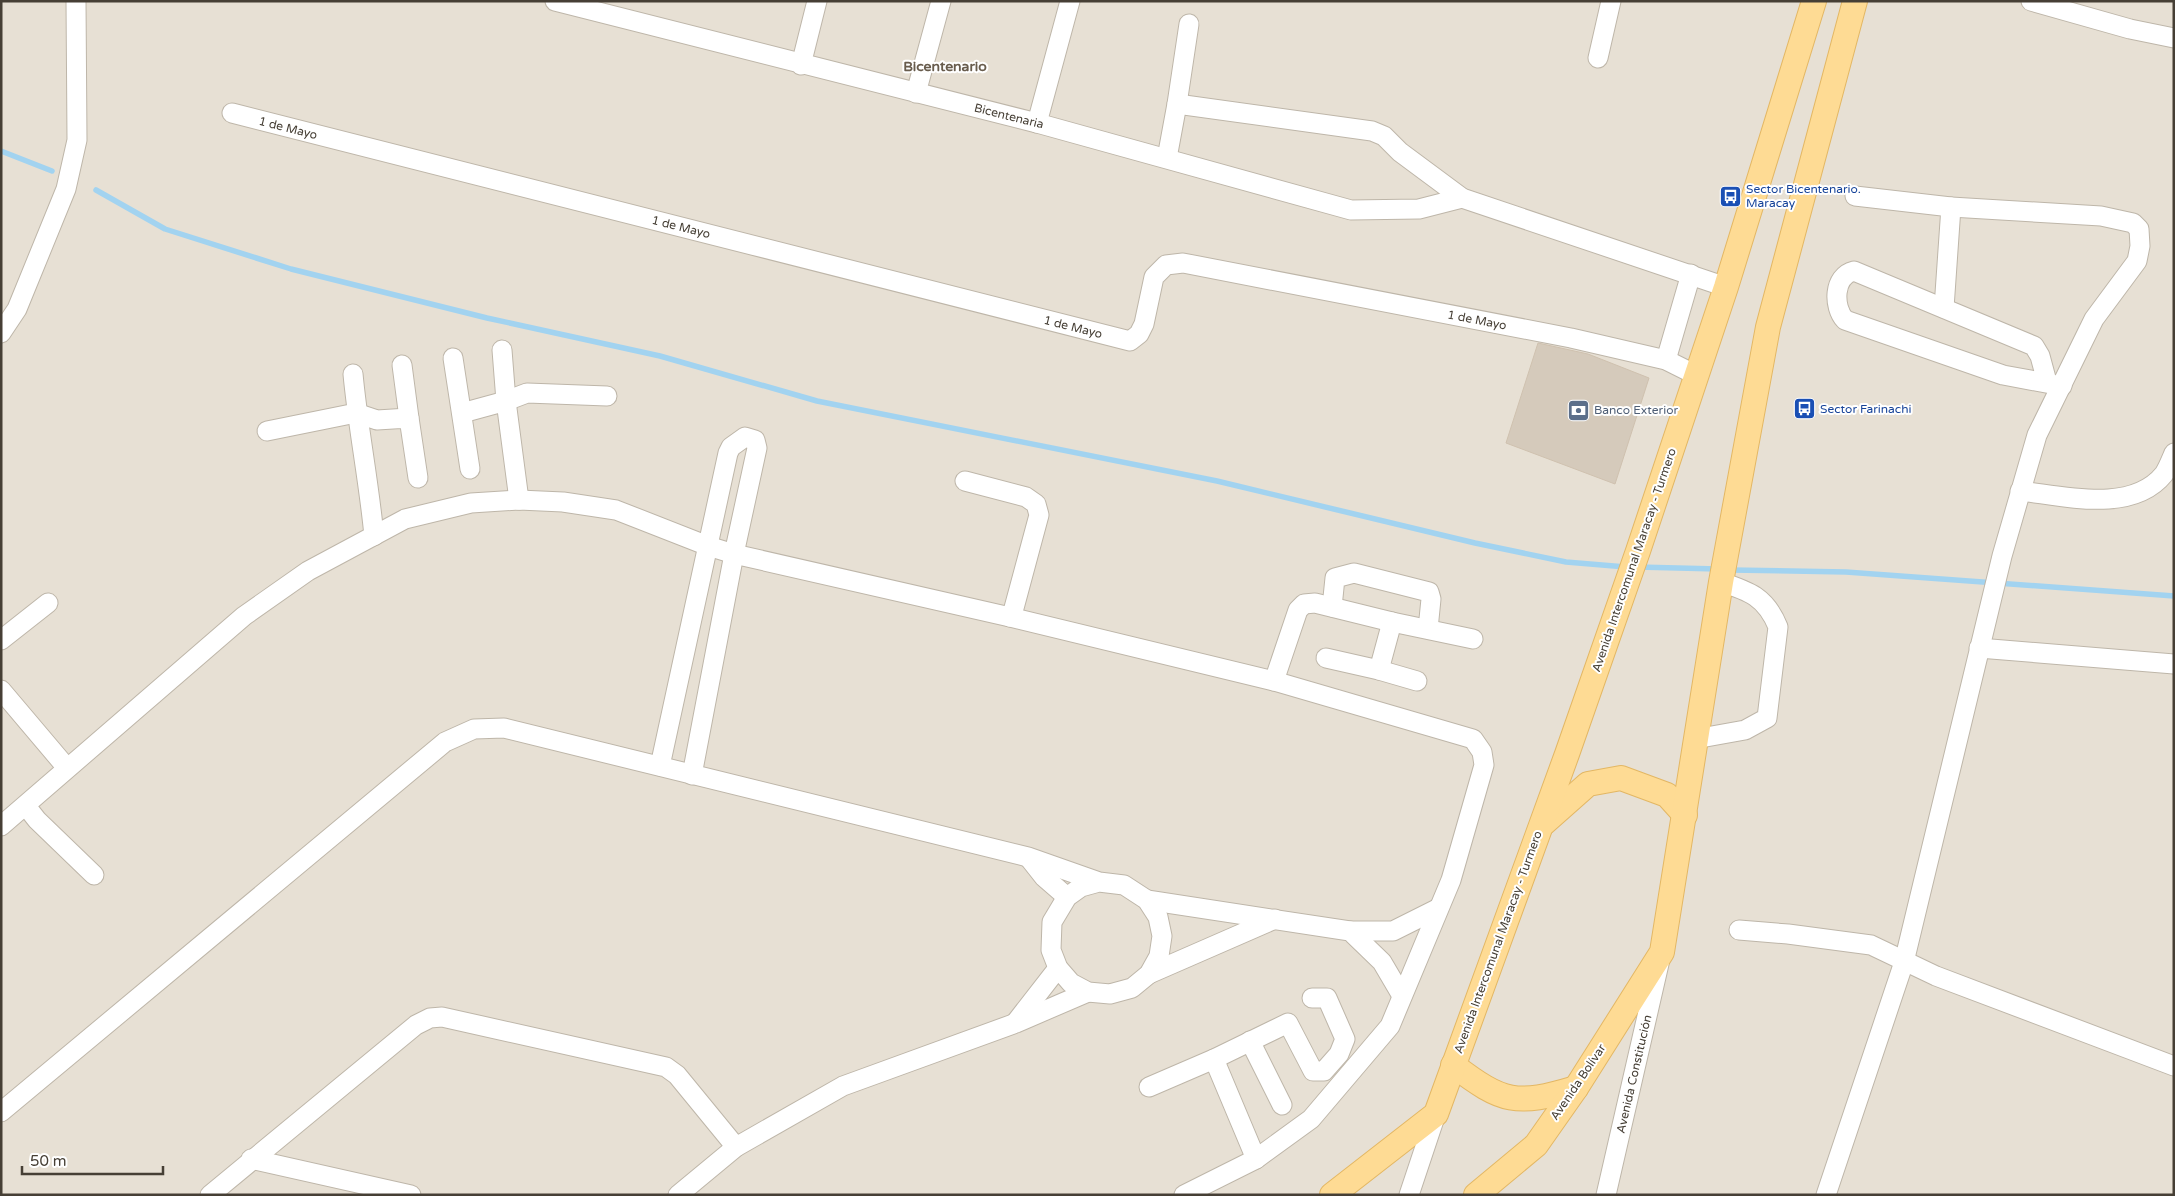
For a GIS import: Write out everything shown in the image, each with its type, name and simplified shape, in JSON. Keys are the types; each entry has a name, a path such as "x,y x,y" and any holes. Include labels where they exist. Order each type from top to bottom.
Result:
{"main road":[{"name":"Avenida Intercomunal Maracay - Turmero","path":"1436,1114 1541,826 1638,551 1726,287 1814,1"},
{"path":"1662,952 1722,578 1768,327 1855,1"},
{"path":"1541,826 1588,784 1621,778 1667,795 1685,815"},
{"name":"Avenida Bolívar","path":"1476,1195 1536,1145 1576,1088 1662,952"},
{"path":"1453,1065 1475,1082 1500,1096 1522,1100 1545,1098 1576,1088"},
{"path":"1332,1195 1436,1114"}],"street":[{"path":"1,333 17,309 66,190 78,140 76,1"},
{"name":"Bicentenaria","path":"555,1 801,65 1037,123 1351,210 1419,209 1462,198"},
{"path":"801,65 817,1"},
{"path":"916,93 941,1"},
{"path":"1037,123 1070,1"},
{"path":"1598,58 1611,1"},
{"path":"2031,1 2130,30 2174,38"},
{"path":"1167,158 1189,24"},
{"path":"1177,104 1372,131 1384,136 1400,152 1462,198 1726,287"},
{"name":"1 de Mayo","path":"232,114 1130,341 1139,334 1144,324 1154,277 1166,265 1183,263 1572,338 1666,360 1696,374"},
{"path":"1826,1195 1904,962 2002,556 2038,435 2055,384 2094,319 2137,261 2140,246 2139,229 2133,223 2101,216 1951,207 1855,196"},
{"path":"1944,308 1951,207"},
{"path":"1854,271 2034,346 2055,384 2003,374 1845,320 1838,312 1837,296 1845,276 1854,271"},
{"path":"1666,360 1691,274"},
{"path":"502,350 518,500"},
{"path":"453,358 470,469"},
{"path":"402,365 418,478"},
{"path":"353,374 356,412 371,498 374,536"},
{"path":"462,412 506,401 527,393 607,396"},
{"path":"267,431 356,412 377,420 409,418"},
{"path":"660,766 728,453 731,447 745,437 755,440 757,448 734,554 692,775"},
{"path":"2020,491 2105,500 2131,496 2149,487 2164,473 2174,453"},
{"path":"965,482 1026,497 1036,504 1039,515 1010,617"},
{"path":"1,826 244,616 308,571 405,519 471,503 518,500 563,502 616,510 708,546 734,554 1010,617 1274,681 1473,739 1482,752 1484,765 1451,880 1437,909 1390,1026 1311,1119 1256,1159 1184,1195"},
{"path":"1332,606 1335,578 1354,573 1429,592 1431,600 1428,629"},
{"path":"1695,739 1745,730 1767,718 1778,627 1773,616 1750,591 1722,578"},
{"path":"1274,681 1298,610 1304,604 1315,603 1332,606 1392,622 1473,639"},
{"path":"1,640 48,604"},
{"path":"1379,670 1392,622"},
{"path":"1979,648 2174,664"},
{"path":"1326,658 1417,681"},
{"path":"1,690 67,768"},
{"path":"1,1112 445,742 474,729 504,728 1028,857 1099,882 1124,885 1147,900 1158,917 1162,936 1158,956 1149,974"},
{"path":"26,806 37,820 94,875"},
{"path":"1028,857 1044,877 1066,897"},
{"path":"1099,882 1082,887 1066,897 1052,922 1051,950 1058,968 1071,983 1088,992 1110,994 1132,988 1149,974 1275,919"},
{"path":"1147,900 1350,931 1393,931 1437,909"},
{"path":"1739,930 1788,934 1871,946 1904,962 2174,1066"},
{"path":"1350,931 1382,962 1402,996"},
{"name":"Avenida Constitución","path":"1606,1195 1662,952"},
{"path":"1016,1023 1058,968"},
{"path":"678,1195 736,1147 843,1086 1016,1023 1088,992"},
{"path":"1149,1087 1214,1060 1288,1023 1313,1071 1324,1071 1339,1054 1345,1039 1327,998 1312,998"},
{"path":"210,1195 251,1159 416,1025 430,1018 442,1017 666,1067 677,1075 736,1147"},
{"path":"1250,1041 1282,1105"},
{"path":"1214,1060 1256,1159"},
{"path":"1409,1195 1436,1114"},
{"path":"251,1159 411,1195"}],"shaded area":[{"path":"1,1 2174,1 2174,1195 1,1195"}],"building":[{"name":"Banco Exterior","path":"1538,343 1588,354 1649,378 1615,484 1506,443"}],"waterway":[{"path":"1,151 52,171"},
{"path":"96,190 165,229 291,269 487,318 660,356 817,401 1217,481 1475,543 1566,562 1626,567"},
{"path":"1637,567 1718,569"},
{"path":"1730,570 1846,572 2174,596"}],"place":[{"name":"Sector Bicentenario. Maracay","path":"1730,196"},
{"name":"Sector Farinachi","path":"1804,409"},
{"name":"Banco Exterior","path":"1578,410"}],"district":[{"name":"Bicentenario","path":"945,66"}]}
